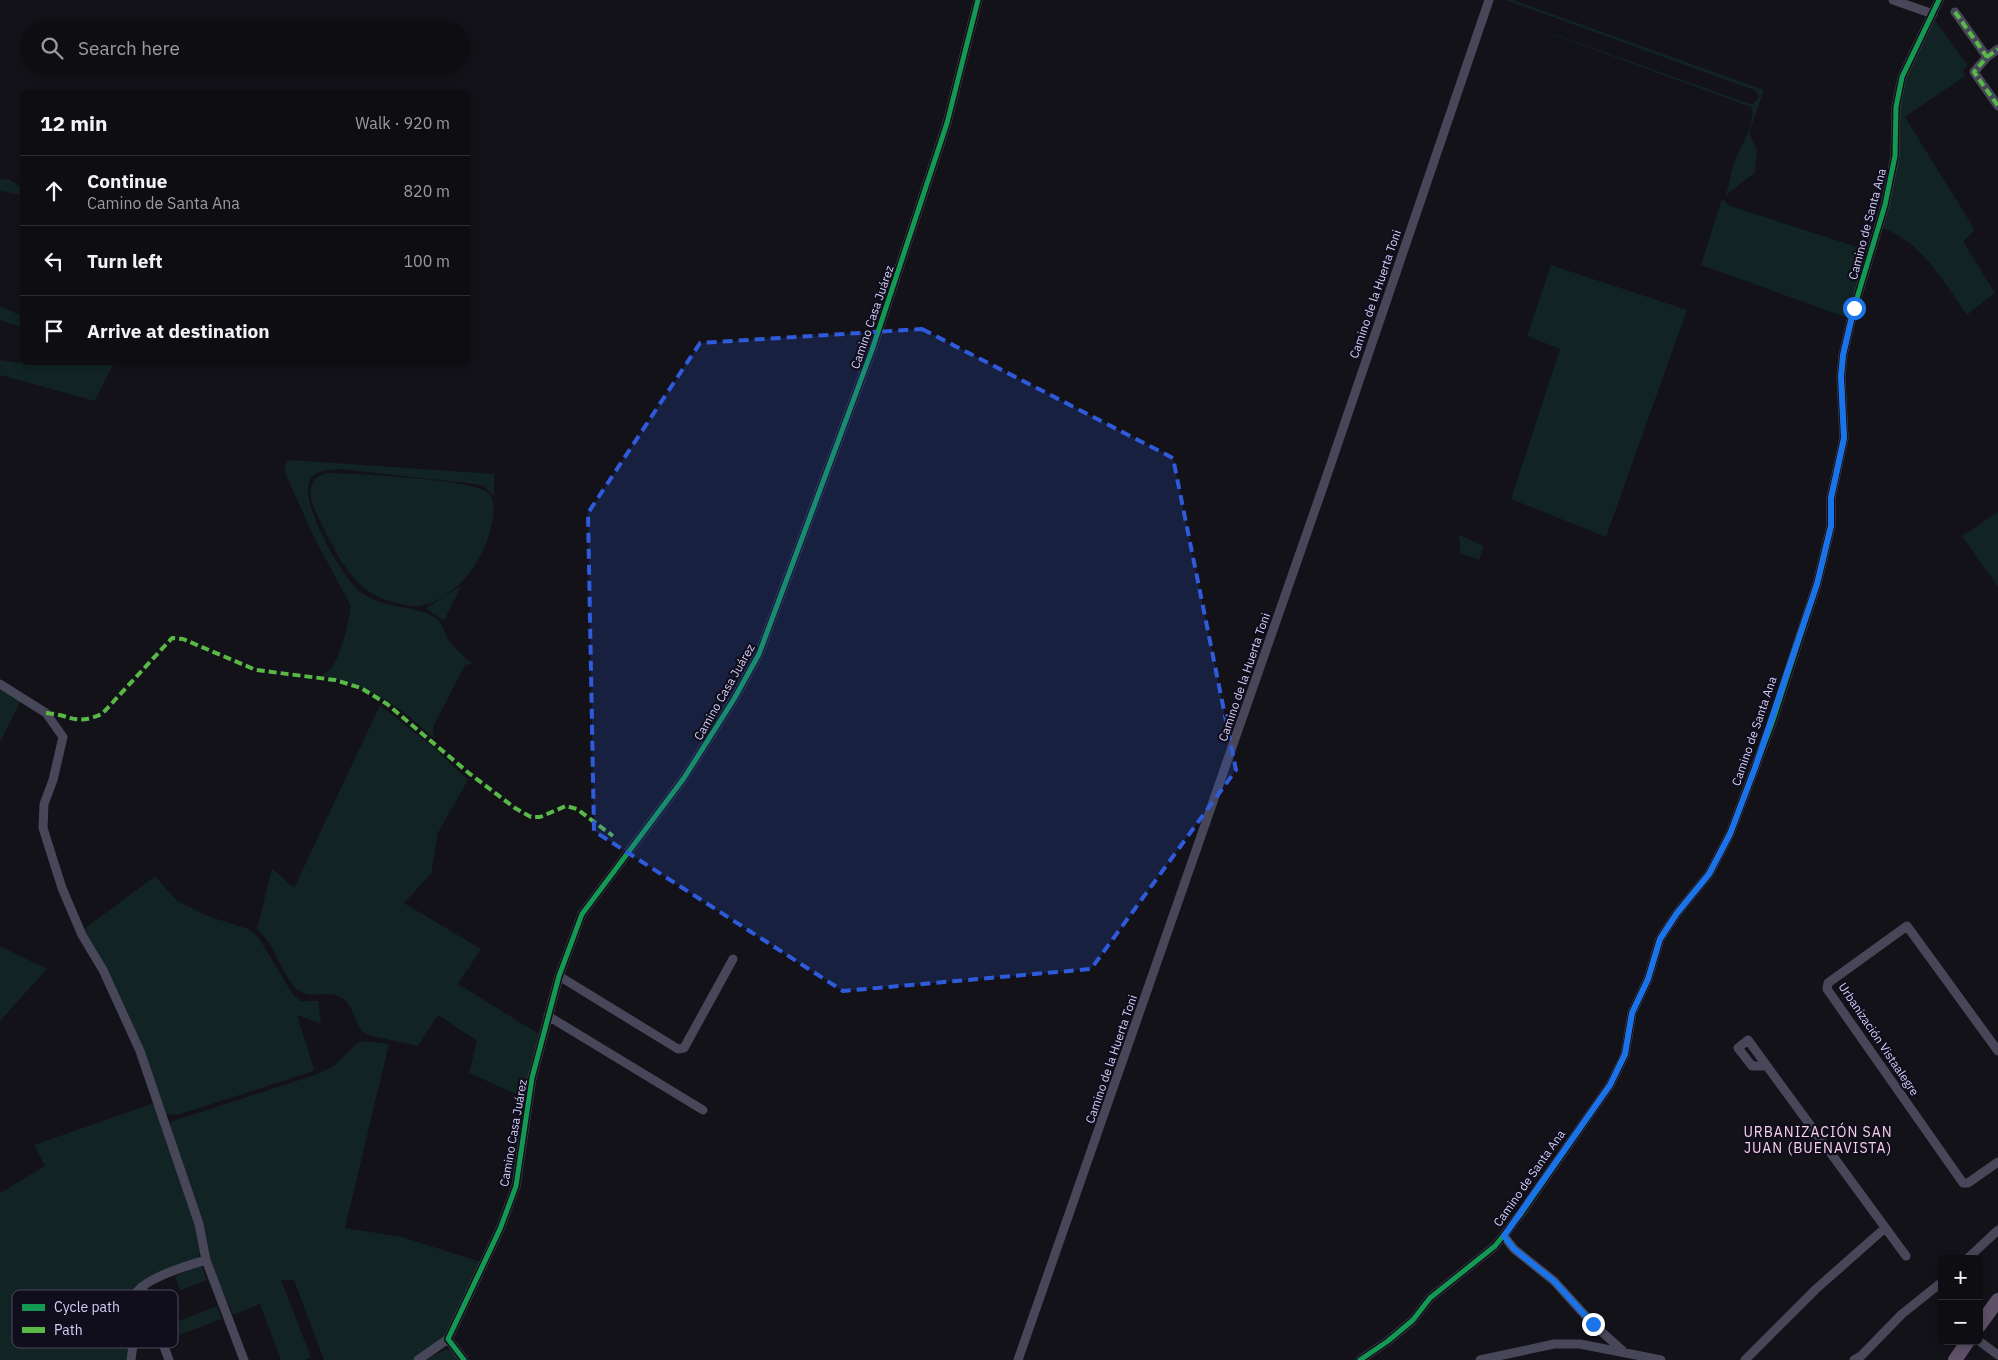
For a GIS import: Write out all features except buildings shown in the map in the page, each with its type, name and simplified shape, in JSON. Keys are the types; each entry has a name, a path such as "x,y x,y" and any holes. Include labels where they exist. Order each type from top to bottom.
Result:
{"highway":[{"path":"1983,1321 1998,1300"},
{"path":"1955,1360 1965,1345"}],"street":[{"name":"Camino Casa Juárez","path":"418,1360 448,1339 500,1229 516,1186 532,1078 558,976 582,914 684,778 760,654 875,343 947,123 978,0"},
{"name":"Camino de la Huerta Toni","path":"1018,1360 1321,493 1489,0"},
{"path":"1893,0 1933,14"},
{"name":"Camino de Santa Ana","path":"1360,1360 1414,1320 1430,1298 1495,1246 1504,1236 1610,1085 1625,1054 1632,1013 1648,979 1660,939 1677,913 1709,874 1730,834 1772,723 1817,584 1831,526 1831,498 1844,438 1841,377 1843,355 1854,308 1885,205 1893,166 1897,132 1896,106 1902,77 1939,0"},
{"path":"1955,12 1987,58"},
{"path":"1998,49 1974,72 1998,106"},
{"path":"0,684 46,713 63,737 53,780 44,804 43,828 62,888 82,934 103,970 140,1051 199,1224 206,1260 244,1360"},
{"name":"Urbanización Vistaalegre","path":"1998,1051 1907,926 1828,983 1827,989 1963,1183 1968,1183 1998,1162"},
{"path":"558,976 678,1049 684,1048 733,959"},
{"path":"548,1016 703,1110"},
{"path":"1767,1066 1906,1256"},
{"path":"1745,1360 1816,1289 1885,1228"},
{"path":"1971,1255 1998,1230"},
{"path":"1504,1236 1514,1249 1554,1281 1593,1324 1624,1351"},
{"path":"139,1290 163,1275 206,1260"},
{"path":"1854,1360 1861,1356 1902,1314 1938,1285"},
{"path":"448,1339 464,1360"},
{"path":"1480,1360 1554,1344 1580,1344 1624,1351 1661,1360"},
{"path":"1983,1344 1998,1355"},
{"path":"165,1348 169,1360"}],"highlighted area":[{"path":"922,329 1173,458 1236,770 1091,969 843,991 594,831 588,513 700,343"}],"shaded area":[{"path":"1506,0 1513,0 1764,90 1749,133 1757,150 1755,172 1725,196 1733,166 1752,120 1751,107 1497,14 1747,103 1753,104 1758,99 1759,95 1754,90"},
{"path":"1934,19 1968,66 1963,70 1965,76 1905,117 1975,230 1963,241 1995,293 1967,315 1921,254 1897,235 1883,228 1900,146 1898,113 1905,80"},
{"path":"9,179 20,187 20,195 0,191 0,180"},
{"path":"1722,199 1730,206 1867,250 1848,318 1701,265"},
{"path":"1551,265 1687,310 1606,537 1511,499 1560,349 1527,336"},
{"path":"0,306 20,315 20,326 0,320"},
{"path":"0,360 20,363 20,365 113,365 95,401 0,375"},
{"path":"291,460 494,474 494,496 484,486 475,484 341,469 320,472 310,480 308,490 310,505 316,522 334,557 354,585 371,598 391,605 421,611 437,619 451,643 478,668 471,664 465,665 434,725 435,739 409,716 383,698 354,685 321,676 331,669 338,656 347,627 350,604 316,541 285,473 285,465"},
{"path":"324,474 437,481 476,487 487,492 493,500 493,516 490,531 478,560 459,585 433,602 410,606 382,599 370,592 360,584 343,564 329,540 312,503 310,493 314,482"},
{"path":"1998,512 1998,587 1962,536"},
{"path":"1459,535 1484,546 1479,560 1460,553"},
{"path":"461,586 444,621 426,608"},
{"path":"0,690 21,701 0,742"},
{"path":"380,705 432,746 468,780 438,833 431,874 404,903 481,949 458,984 539,1034 525,1092 518,1095 469,1073 477,1041 438,1015 418,1046 367,1035 359,1027 350,1006 342,998 330,994 306,994 295,987 285,973 269,942 257,929 272,868 294,888"},
{"path":"155,876 176,900 205,915 248,929 259,938 293,995 301,1001 318,1001 321,1024 297,1015 314,1069 311,1072 177,1115 166,1114 129,1015 84,929"},
{"path":"0,946 47,969 0,1021"},
{"path":"366,1041 389,1044 345,1228 402,1237 481,1262 446,1334 434,1346 413,1360 324,1360 294,1280 281,1280 311,1357 304,1360 281,1360 260,1304 233,1315 208,1257 210,1255 207,1241 169,1125 173,1121 318,1074 335,1065 357,1043"},
{"path":"154,1103 197,1228 202,1248 197,1260 139,1290 12,1290 12,1348 128,1348 127,1360 0,1360 0,1193 45,1166 34,1145"},
{"path":"201,1265 207,1280 180,1291 175,1276"},
{"path":"217,1306 222,1319 178,1335 178,1321"},
{"path":"446,1349 451,1350 460,1360 426,1360"}],"marked path":[{"path":"1955,12 1987,57 1974,72 1998,106"},
{"path":"1987,57 1998,49"},
{"path":"46,713 74,719 86,719 102,714 172,638 183,639 256,670 335,680 361,688 387,704 470,774 515,808 531,817 540,817 566,806 577,809 613,836"}],"cycle path":[{"path":"464,1360 448,1339 500,1229 516,1186 532,1078 559,976 582,914 684,778 734,699 759,654 872,350 947,123 978,0"},
{"path":"1360,1360 1388,1341 1413,1320 1430,1298 1495,1246 1520,1215 1610,1085 1625,1055 1632,1013 1648,979 1660,939 1677,913 1709,874 1730,834 1772,723 1817,584 1831,526 1831,498 1844,438 1841,377 1843,355 1854,308 1885,205 1895,156 1896,107 1902,77 1939,0"}],"district":[{"name":"URBANIZACIÓN SAN JUAN (BUENAVISTA)","path":"1818,1140"}],"route":[{"path":"1593,1324 1554,1281 1514,1249 1504,1236 1610,1085 1625,1054 1632,1013 1648,979 1660,939 1677,913 1709,874 1730,834 1772,723 1798,636 1817,584 1831,526 1831,498 1844,438 1841,377 1843,355 1854,308"}]}
